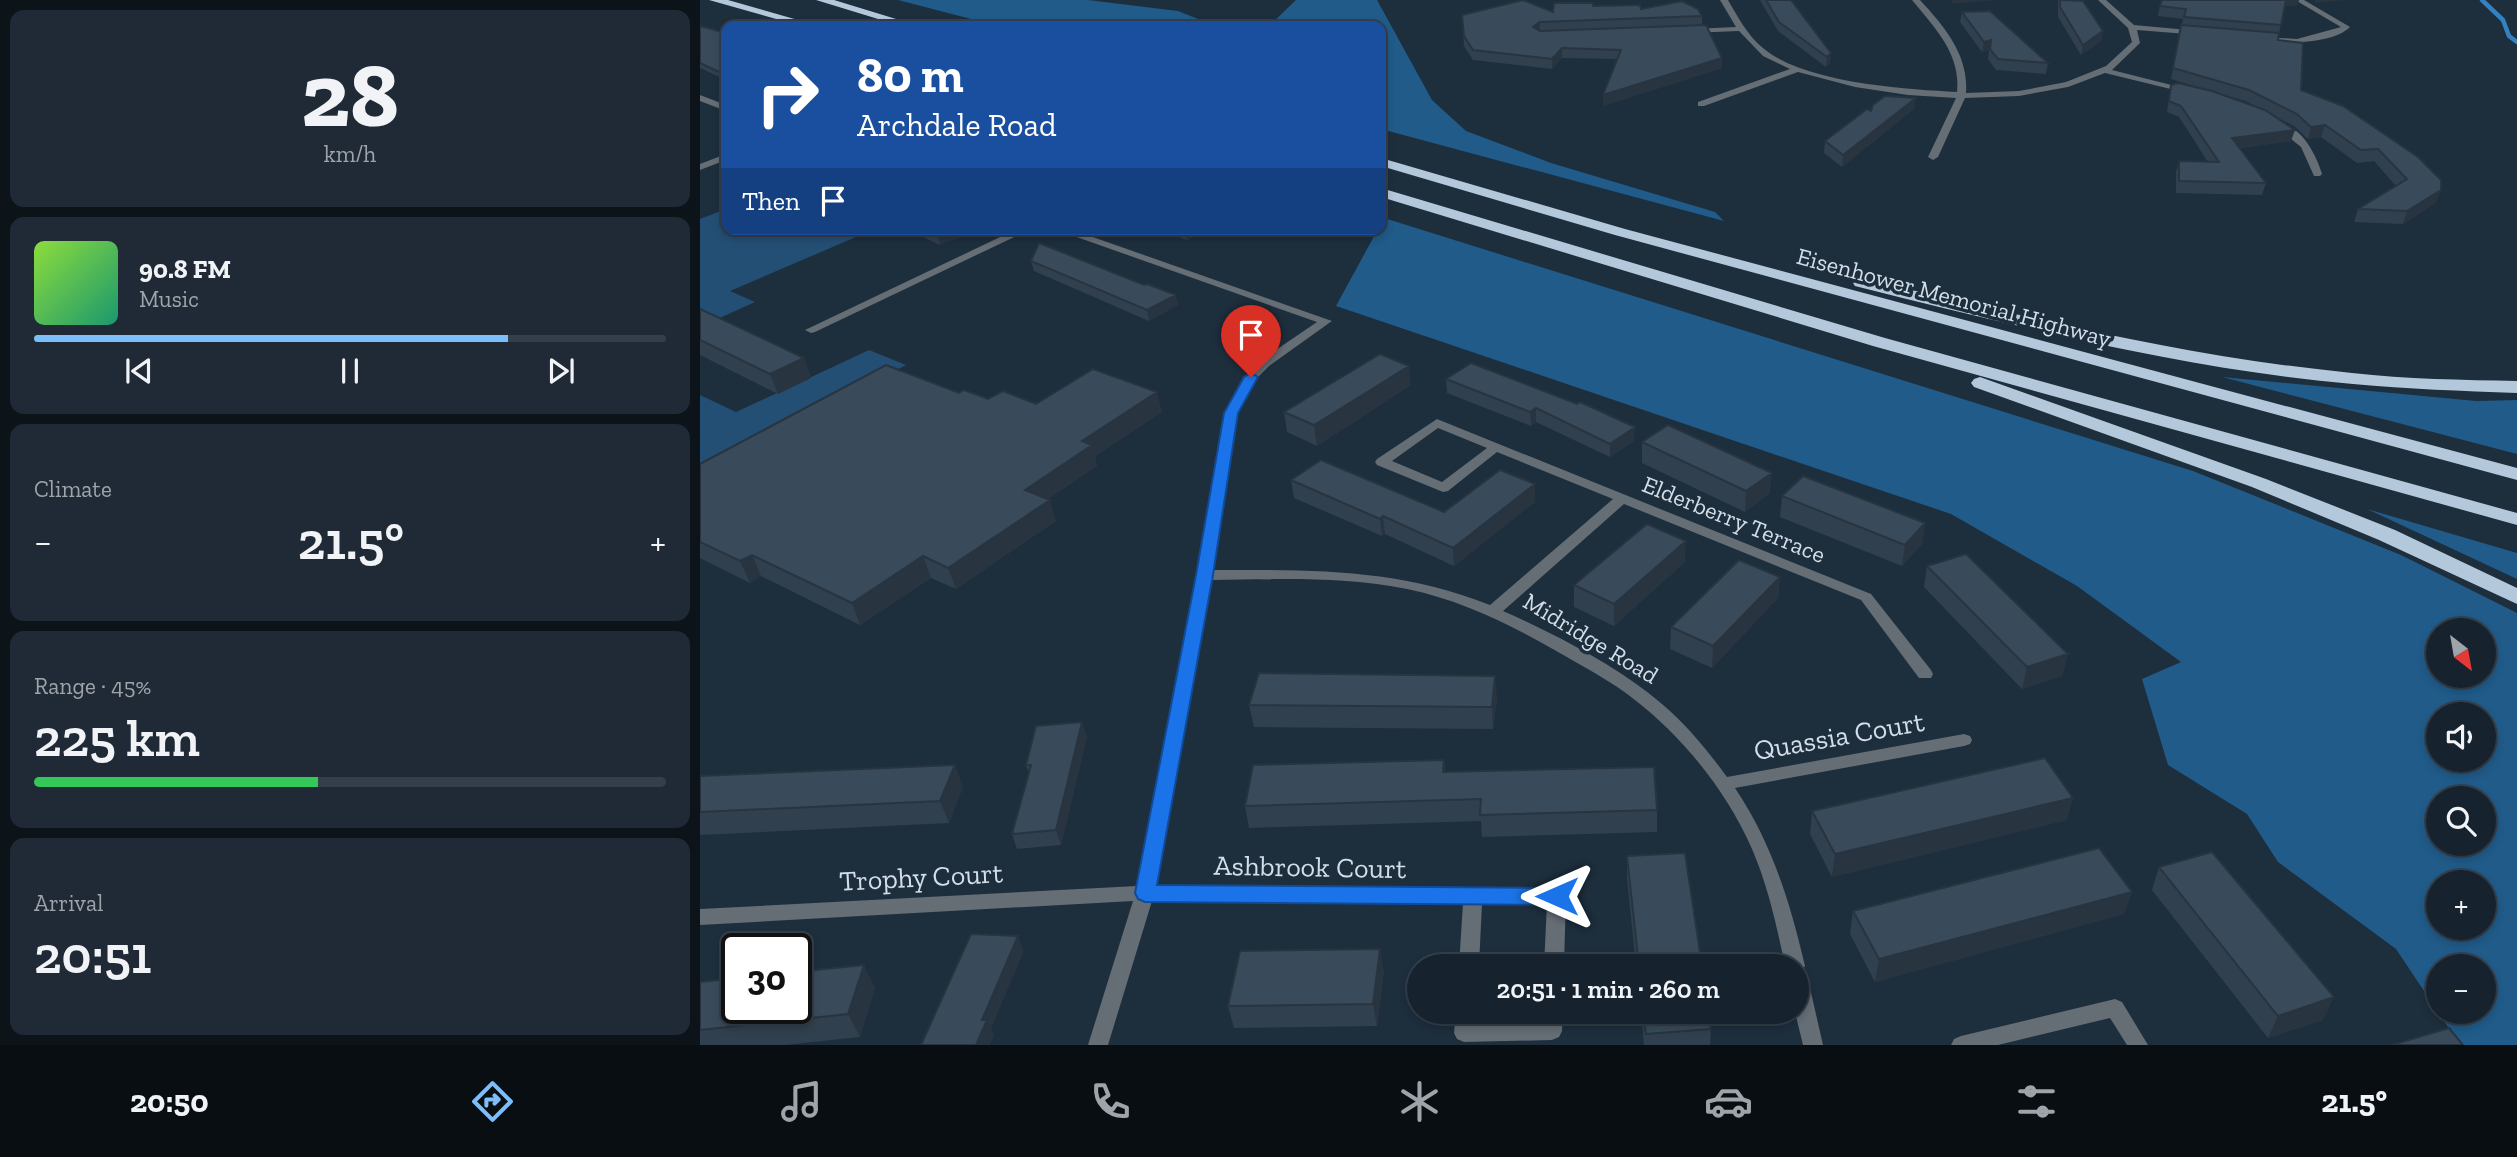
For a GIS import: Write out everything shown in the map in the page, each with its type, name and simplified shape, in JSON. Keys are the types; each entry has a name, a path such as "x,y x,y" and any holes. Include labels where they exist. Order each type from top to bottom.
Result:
{"highway":[{"path":"715,0 794,21"},
{"path":"822,0 896,21"},
{"name":"Eisenhower Memorial Highway","path":"1386,163 1646,240 2517,474"},
{"path":"1386,194 1787,314 2517,519"},
{"path":"1522,203 1920,297 2208,360 2309,375 2517,387"},
{"path":"1787,314 2259,483 2387,535 2517,597"}],"street":[{"path":"1724,0 1740,29 1759,50 1797,69 1851,84 1961,96 2045,90 2083,81 2108,71 2127,58 2136,43 2132,27 2102,0"},
{"path":"1916,0 1951,43 1960,68 1961,96 1933,157"},
{"path":"2257,38 2297,41 2341,31 2346,27 2299,0"},
{"path":"2132,27 2205,33"},
{"path":"1687,31 1740,29"},
{"path":"1702,104 1797,69"},
{"path":"2108,71 2195,94"},
{"path":"700,98 721,106"},
{"path":"2267,119 2289,130 2304,144 2313,158 2316,174"},
{"path":"700,167 721,159"},
{"path":"811,330 1013,235"},
{"path":"1076,235 1326,321 1265,363 1251,377 1231,413 1205,575 1145,893 1098,1045"},
{"name":"Elderberry Terrace","path":"1496,447 1443,488 1382,462 1437,423 1866,597 1925,674"},
{"path":"1493,611 1622,499"},
{"name":"Midridge Road","path":"1205,575 1323,575 1407,584 1493,611 1572,653 1642,696 1683,733 1723,784 1760,847 1781,905 1792,954"},
{"name":"Quassia Court","path":"1723,784 1964,740"},
{"name":"Ashbrook Court","path":"1145,893 1557,896 1555,954"},
{"name":"Trophy Court","path":"700,916 1145,893"},
{"path":"1470,954 1474,897"},
{"path":"1961,1045 2115,1008 2138,1045"},
{"path":"1465,1024 1464,1033 1552,1031 1552,1024"},
{"path":"1809,1024 1814,1045"}],"shaded area":[{"path":"898,0 1088,0 1178,11 1203,21 979,21"},
{"path":"1296,0 1377,0 1432,100 1466,131 1551,163 1715,212 1724,221 1386,130 1386,21 1274,21"},
{"path":"721,211 721,235 861,235 730,291 755,302 700,327 700,219"},
{"path":"1386,219 2193,471 2401,555 2517,613 2517,1045 2460,1045 2446,1024 2496,1024 2496,954 2426,954 2426,994 2396,949 2278,862 2247,814 2168,765 2142,679 2181,662 2077,586 1951,514 1336,306 1375,235 1386,235"},
{"path":"869,350 906,365 700,471 700,395 736,412"},
{"path":"2222,377 2476,401 2517,400 2517,454"},
{"path":"2367,509 2517,553 2517,579"}],"building":[{"path":"1523,0 1553,12 1554,3 1640,5 1641,9 1682,1 1698,9 1702,16 1540,22 1533,27 1540,31 1706,25 1722,58 1603,95 1621,50 1562,48 1552,59 1473,50 1464,36 1462,15"},
{"path":"1766,0 1791,0 1831,53 1827,57 1779,22"},
{"path":"2060,0 2083,1 2103,31 2083,45 2060,7"},
{"path":"2162,0 2286,0 2281,25 2184,17 2186,9 2160,6"},
{"path":"1990,11 2048,63 1998,59 1990,49 1991,40 1984,42 1962,12"},
{"path":"2181,25 2279,33 2278,40 2303,43 2301,90 2343,106 2418,157 2441,180 2441,190 2407,211 2358,209 2407,179 2378,149 2361,150 2325,125 2311,127 2297,114 2249,90 2173,68"},
{"path":"700,26 721,32 721,72 700,63"},
{"path":"2178,83 2212,91 2265,110 2295,130 2232,138 2266,183 2179,181 2179,161 2219,162 2181,106 2169,101 2171,85"},
{"path":"1885,96 1916,98 1843,155 1825,141 1867,109 1871,111 1873,105"},
{"path":"1039,243 1176,295 1147,310 1031,261"},
{"path":"700,309 804,358 770,374 700,340"},
{"path":"1380,354 1409,366 1314,425 1284,412"},
{"path":"1471,363 1577,404 1580,402 1635,427 1610,444 1536,408 1530,412 1446,379"},
{"path":"886,365 959,393 964,390 988,399 1003,391 1036,404 1093,369 1157,392 1082,441 1092,445 1025,490 1050,500 948,568 923,556 852,603 752,555 740,561 700,542 700,464"},
{"path":"1668,425 1772,473 1746,491 1642,442"},
{"path":"1321,460 1444,512 1500,470 1535,484 1453,548 1383,516 1380,519 1291,480"},
{"path":"1803,476 1925,523 1905,545 1782,496"},
{"path":"1647,524 1686,541 1614,604 1574,585"},
{"path":"1966,554 2068,654 2027,667 1927,566"},
{"path":"1739,560 1780,577 1713,646 1671,627"},
{"path":"1259,673 1495,676 1492,707 1249,705"},
{"path":"1082,722 1056,830 1012,834 1031,765 1026,765 1036,726"},
{"path":"2045,758 2073,798 1835,854 1812,811"},
{"path":"1444,760 1443,772 1654,767 1657,810 1480,815 1481,799 1245,806 1253,765"},
{"path":"955,765 940,801 700,812 700,776"},
{"path":"2099,848 2132,892 1879,959 1853,911"},
{"path":"2212,852 2334,997 2278,1016 2159,867"},
{"path":"1685,853 1700,954 1638,954 1627,856"},
{"path":"971,934 1018,936 982,1020 987,1020 976,1045 921,1045"},
{"path":"1380,949 1373,1004 1228,1006 1240,951"},
{"path":"864,965 848,1014 812,1018 812,970"},
{"path":"721,980 721,1024 756,1024 700,1030 700,982"},
{"path":"1645,1024 1710,1024 1711,1029 1646,1034"},
{"path":"2449,1028 2463,1045 2392,1045"}],"waterway":[{"path":"2482,0 2503,20 2509,36 2517,42"}],"route":[{"path":"1251,377 1231,413 1205,575 1145,893 1557,896"}]}
